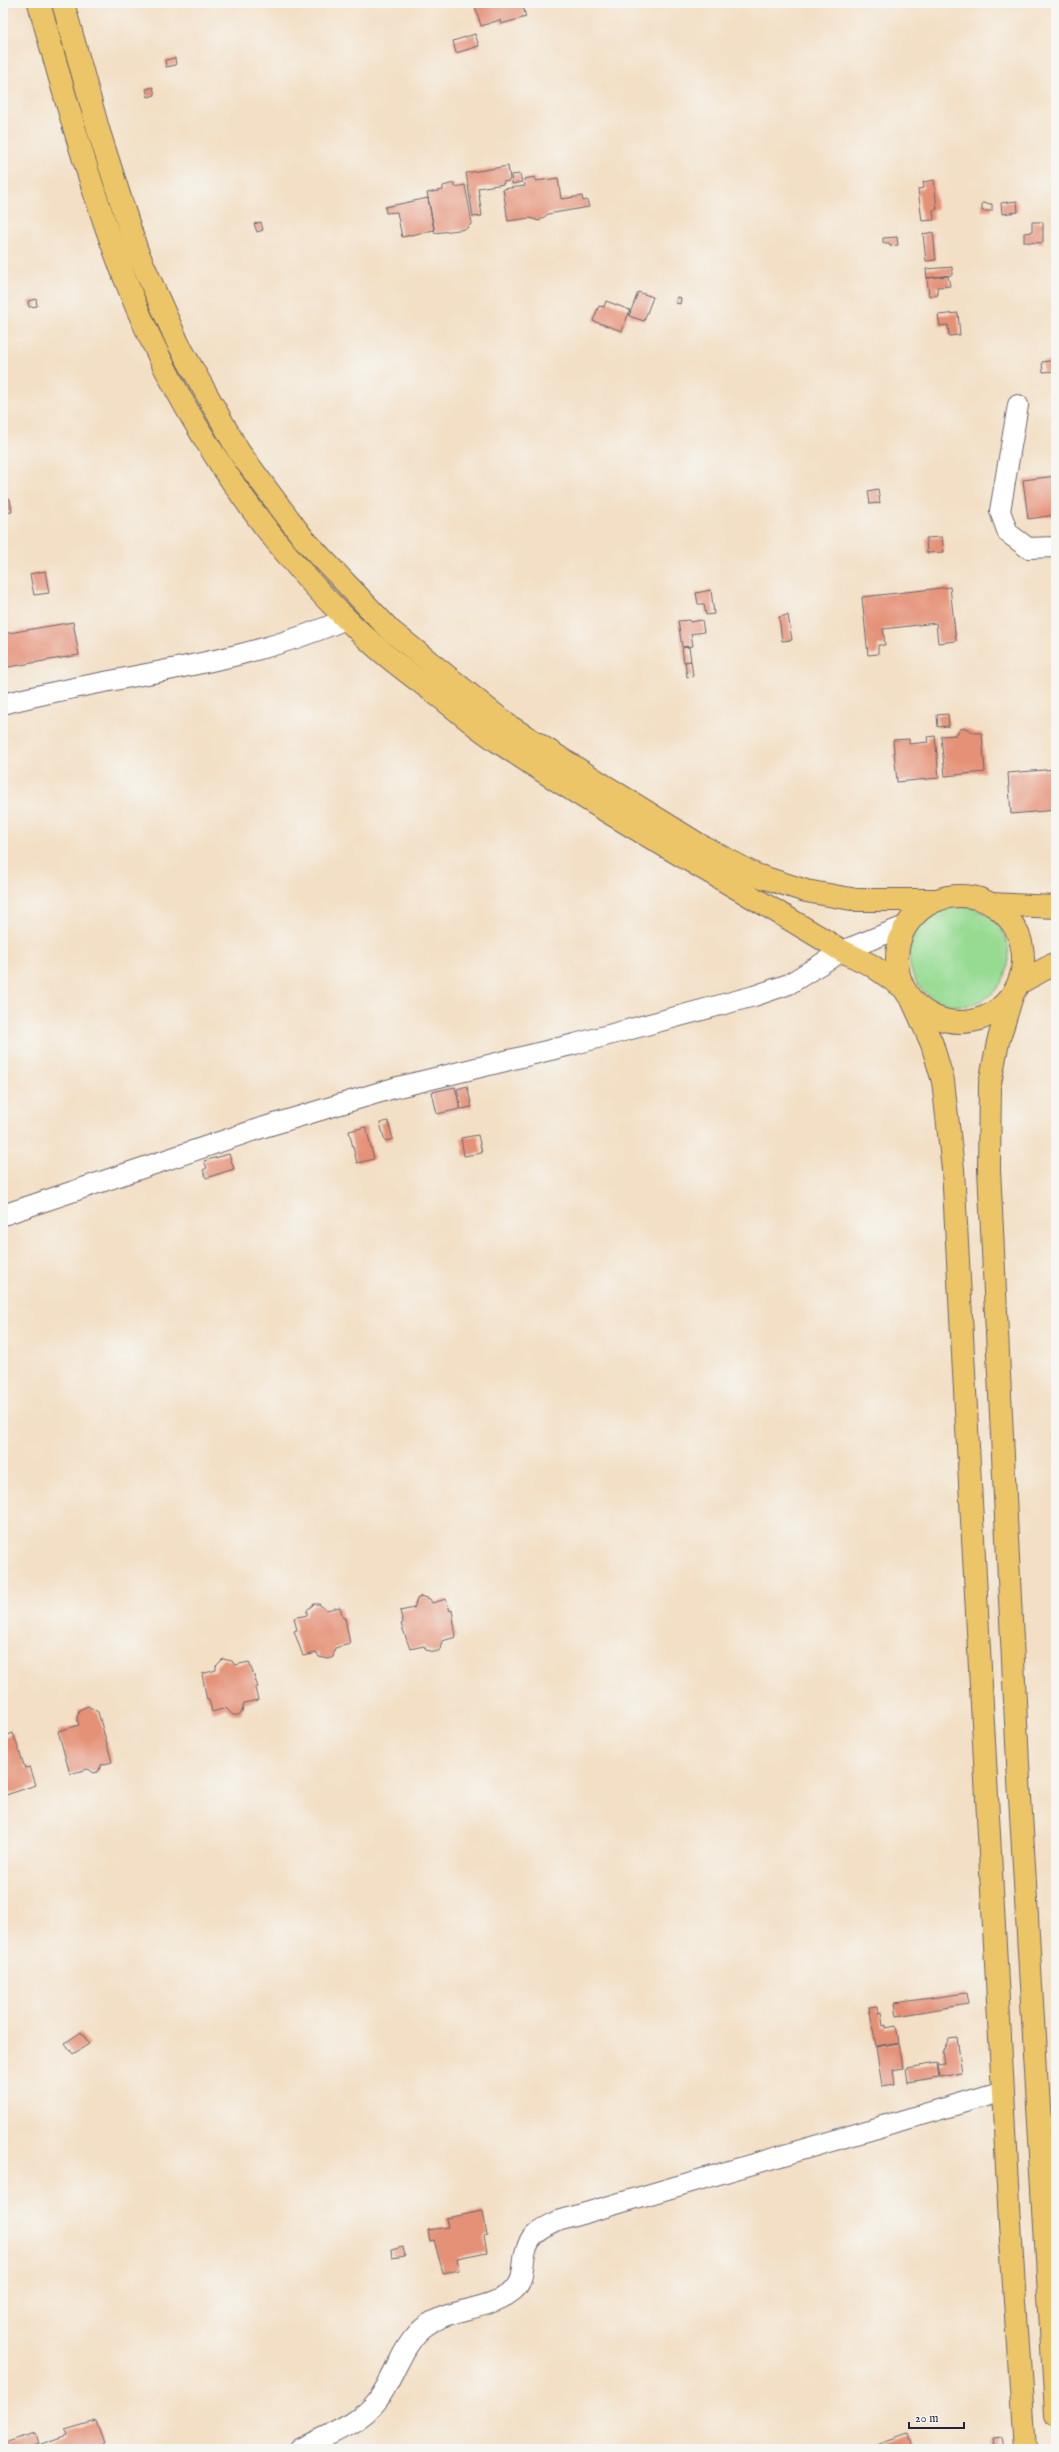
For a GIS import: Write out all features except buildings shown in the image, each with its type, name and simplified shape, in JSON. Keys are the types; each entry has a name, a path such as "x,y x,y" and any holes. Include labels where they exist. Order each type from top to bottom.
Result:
{"main road":[{"path":"39,3 77,140 116,255 157,353 220,465 284,552 346,619 376,647 495,740 623,821 842,951 871,965 901,986 914,1004 932,1044 943,1080 954,1169 1003,2091 1025,2449"},
{"path":"63,3 99,132 137,251 178,343 239,452 303,538 390,630 509,726 698,844 756,874 806,892 857,900 937,900 955,896 968,897 991,904 1056,907"},
{"path":"901,986 896,966 897,945 905,926 919,910 937,900"},
{"path":"991,904 1003,913 1013,924 1020,938 1023,953 1023,968 998,1042 990,1083 990,1169 1018,1763 1056,2414"},
{"path":"914,1004 937,1019 965,1023 991,1015 1016,989 1056,963"}],"street":[{"path":"1018,405 1000,511 1008,533 1028,548 1056,547"},
{"path":"3,704 266,649 311,634 346,619"},
{"path":"3,1215 261,1128 394,1088 575,1044 761,994 806,976 842,951 905,926"},
{"path":"300,2449 343,2427 377,2402 412,2339 426,2325 443,2317 498,2301 515,2290 523,2273 527,2247 538,2231 558,2220 1003,2091"}],"green space":[{"path":"959,906 978,910 994,921 1005,937 1009,956 1005,975 994,991 978,1002 959,1006 940,1002 924,991 913,975 909,956 913,937 924,921 940,910"}]}
